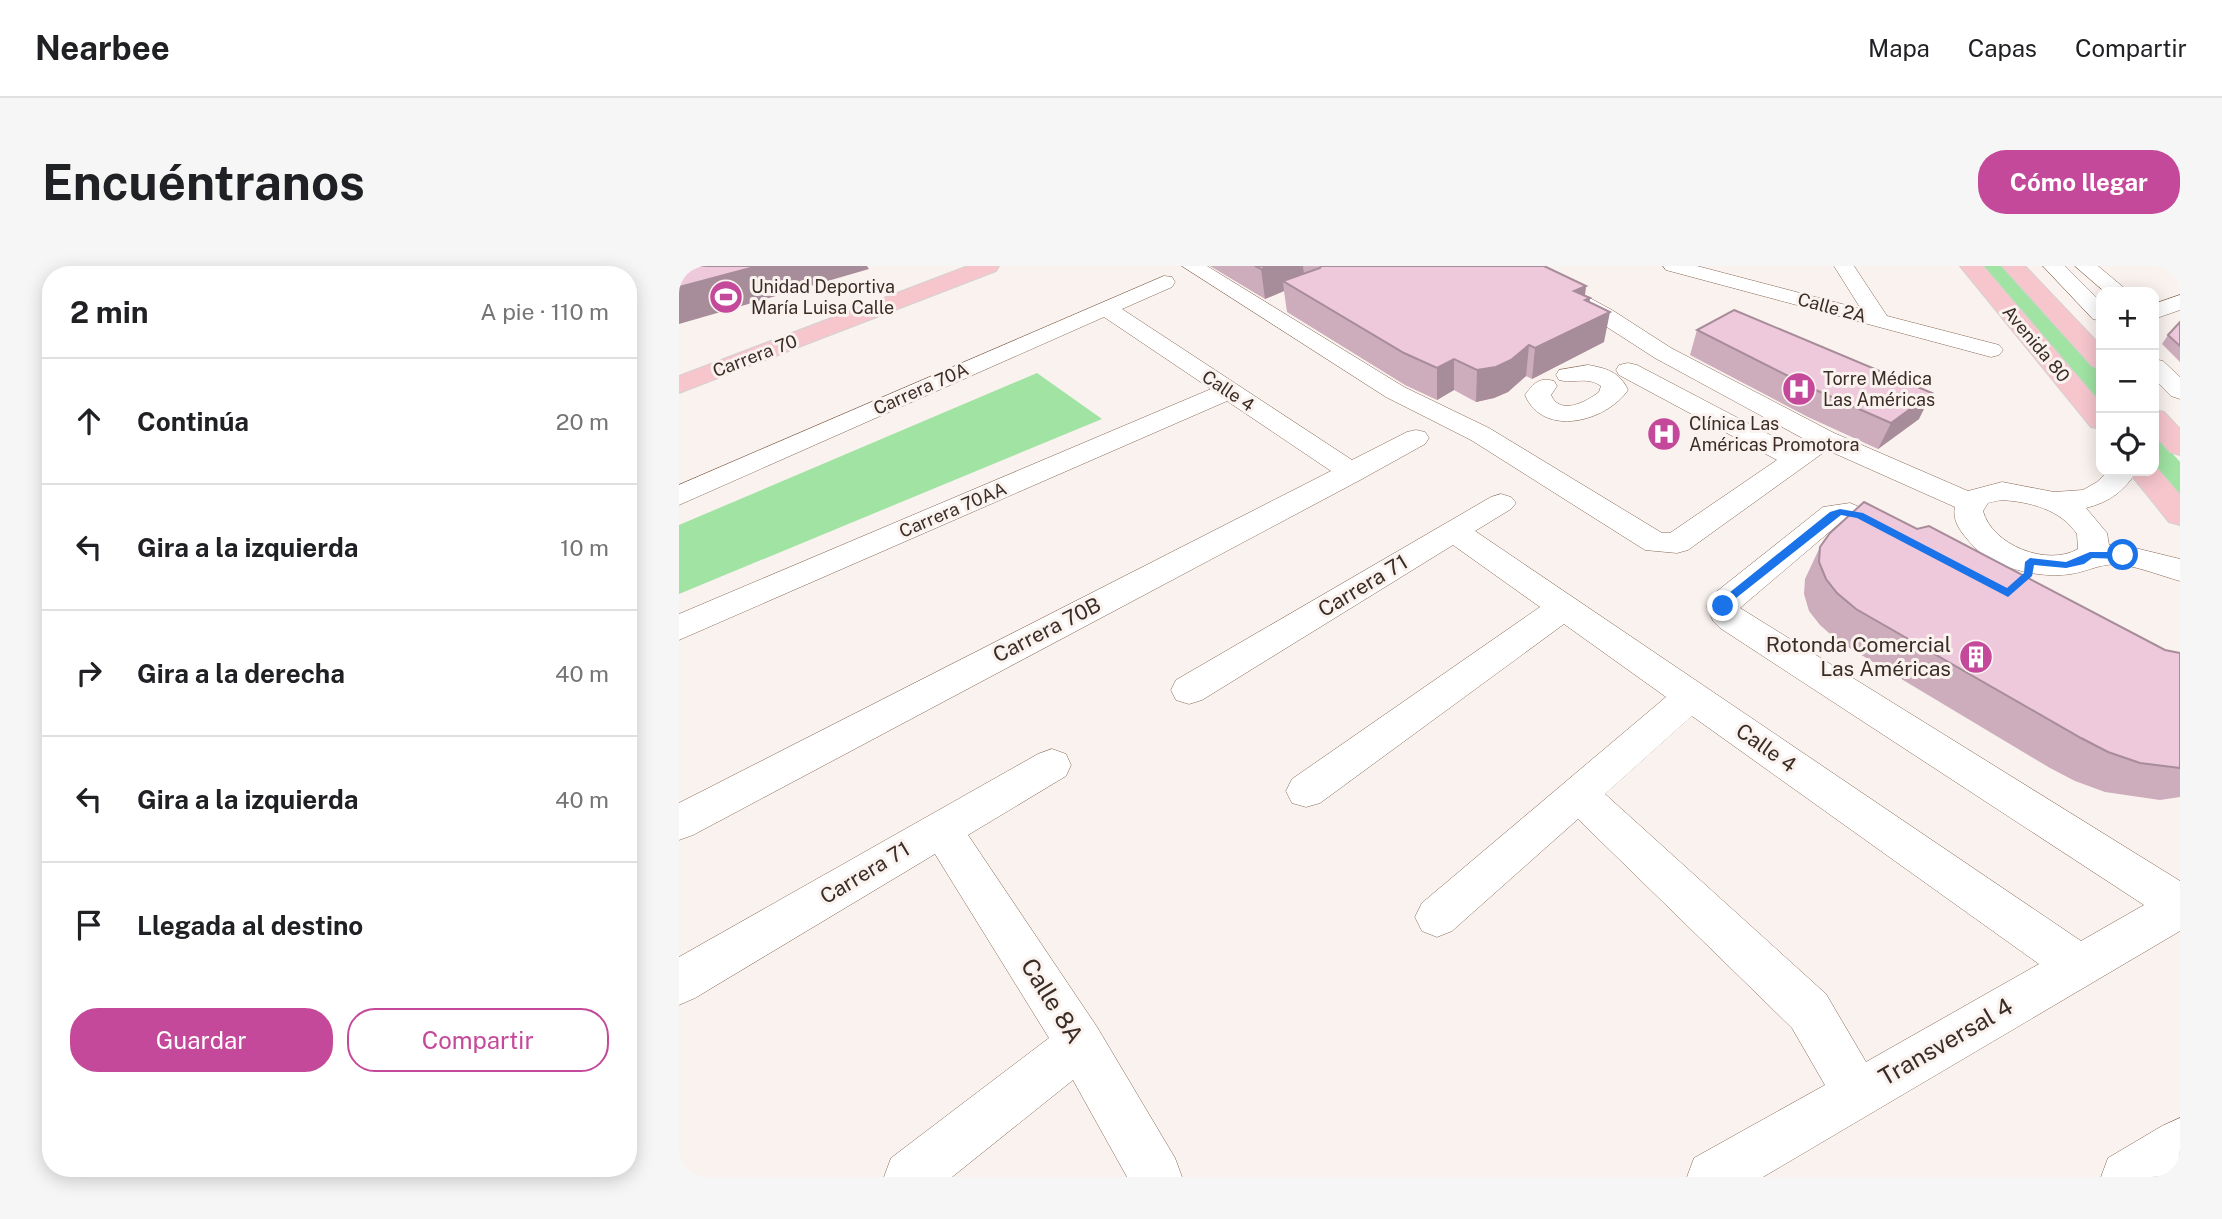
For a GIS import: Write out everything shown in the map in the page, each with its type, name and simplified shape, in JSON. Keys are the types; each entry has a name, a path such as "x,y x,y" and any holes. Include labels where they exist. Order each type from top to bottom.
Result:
{"main road":[{"name":"Carrera 70","path":"679,385 988,266"},
{"name":"Avenida 80","path":"1971,266 2096,415"},
{"name":"Avenida 80","path":"2014,266 2096,356"},
{"path":"2069,327 2096,327"},
{"path":"2159,423 2180,446"},
{"path":"2147,476 2180,515"}],"street":[{"path":"1192,266 1276,305 1395,392 1479,434 1656,543 1677,543 1825,439"},
{"name":"Calle 2A","path":"1673,266 1991,350"},
{"path":"1844,266 1879,320"},
{"path":"2053,266 2096,309"},
{"path":"2085,266 2112,287"},
{"path":"1526,268 1663,353 1825,439 1970,503"},
{"name":"Carrera 70A","path":"679,496 1164,282"},
{"path":"2159,310 2180,302"},
{"name":"Calle 4","path":"1106,308 1352,473"},
{"path":"1618,374 1663,353"},
{"path":"2165,370 2180,391"},
{"path":"1618,374 1615,390 1608,400 1587,411 1556,412 1543,406 1538,395 1556,380 1583,372 1618,374 1797,460"},
{"name":"Carrera 70AA","path":"679,628 1228,391"},
{"name":"Carrera 70B","path":"679,823 1416,439"},
{"path":"2050,501 2079,500 2102,495 2119,476"},
{"path":"1988,492 2034,495 2073,513 2089,527 2095,547 2081,562 2024,573 2000,550 1978,535 1968,517 1970,503 1988,492"},
{"name":"Carrera 71","path":"1189,690 1501,503"},
{"path":"1922,548 1860,515 1840,512 1833,514 1727,600 1723,606 1725,613 2180,907"},
{"name":"Calle 4","path":"1454,531 2078,965"},
{"path":"2090,555 2123,555 2180,570"},
{"path":"1306,791 1564,607"},
{"path":"1437,916 1691,696"},
{"name":"Carrera 71","path":"679,982 1052,765"},
{"path":"1578,794 1809,1011 1857,1094"},
{"name":"Calle 8A","path":"941,828 1080,1044 1156,1177"},
{"name":"Transversal 4","path":"1713,1177 2180,907"},
{"path":"910,1177 1080,1044"},
{"path":"2127,1177 2180,1144"}],"green space":[{"path":"1981,266 2005,266 2096,368 2096,398"},
{"path":"1037,373 1102,419 679,594 679,525"},
{"path":"2159,439 2180,462 2180,495 2159,470"}],"building":[{"path":"679,266 758,266 679,287"},
{"path":"1321,266 1544,266 1586,286 1574,291 1590,298 1585,300 1610,312 1535,348 1529,345 1511,360 1496,367 1477,370 1454,359 1437,368 1404,353 1283,281"},
{"path":"1734,310 1932,393 1891,423 1818,391 1697,330"},
{"path":"2180,322 2180,346 2168,335"},
{"name":"Rotonda Comercial Las Américas","path":"1864,502 1917,529 1929,526 2165,650 2180,653 2180,768 2140,763 2108,752 1856,609 1837,593 1826,579 1819,562 1820,547 1830,533"}],"place":[{"name":"Unidad Deportiva María Luisa Calle","path":"726,297"},
{"name":"Torre Médica Las Américas","path":"1799,389"},
{"name":"Clínica Las Américas Promotora","path":"1664,434"},
{"name":"Rotonda Comercial Las Américas","path":"1976,657"}],"route":[{"path":"1723,606 1833,514 1840,512 1860,515 2008,593 2028,574 2030,562 2066,565 2081,562 2090,555 2123,555"}]}
